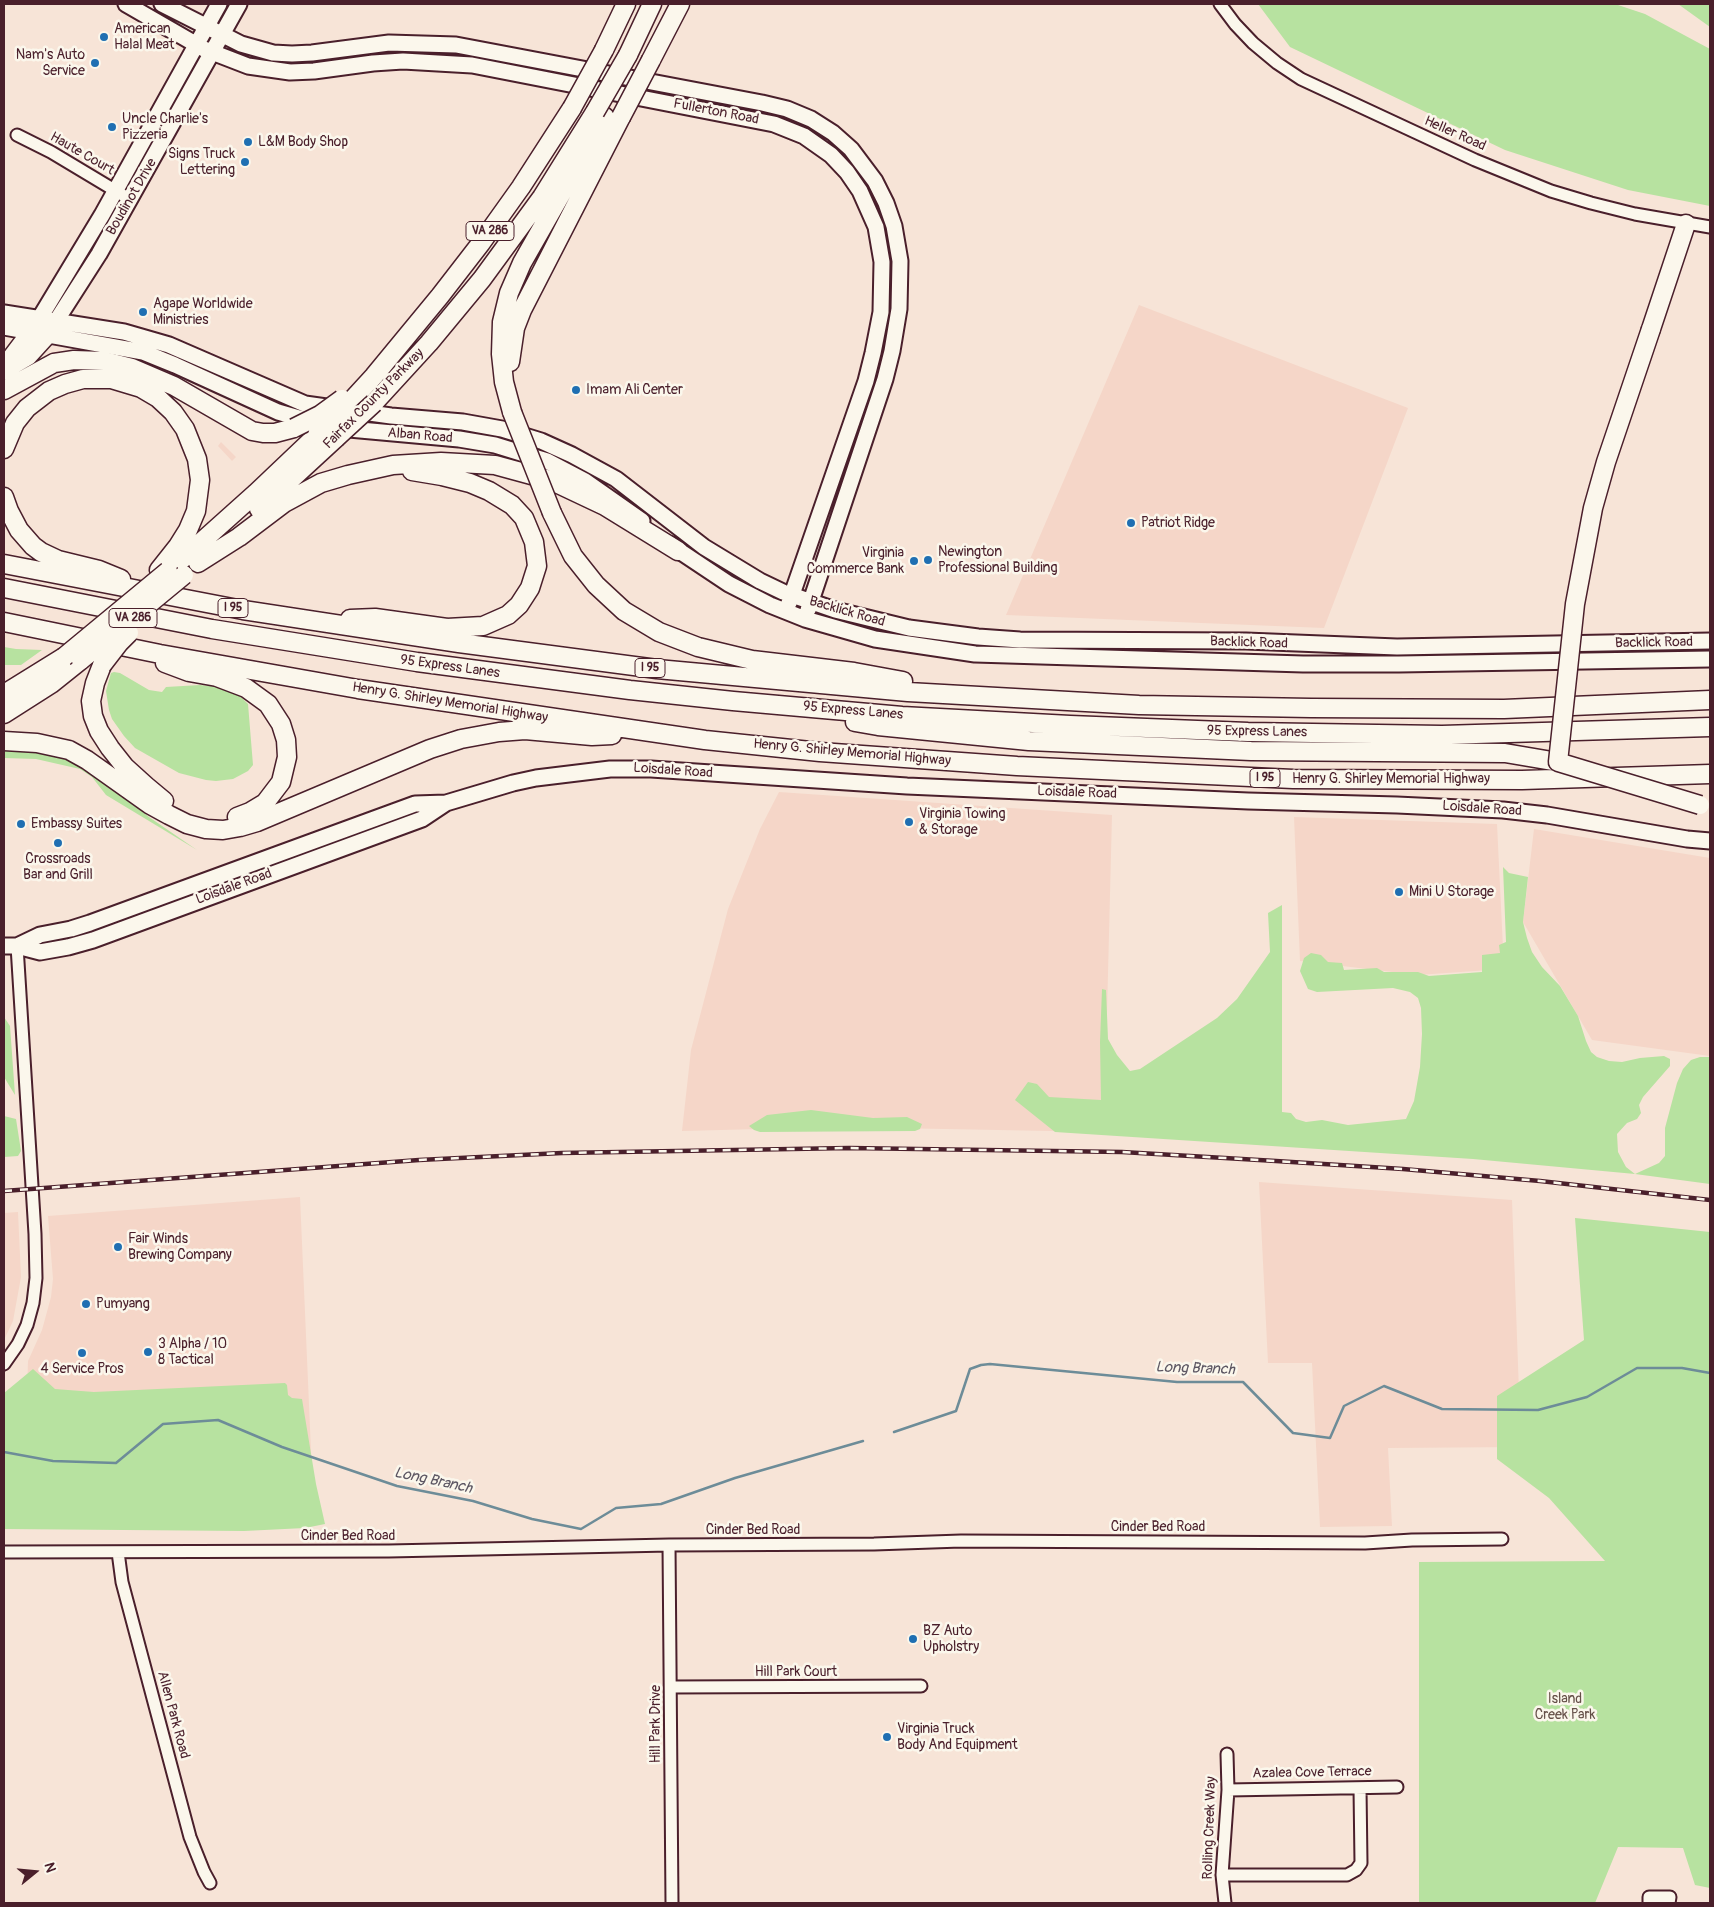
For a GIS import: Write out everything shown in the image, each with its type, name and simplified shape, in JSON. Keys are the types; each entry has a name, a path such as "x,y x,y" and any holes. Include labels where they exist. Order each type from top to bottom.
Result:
{"highway":[{"name":"Fairfax County Parkway","path":"4,694 72,659 256,493 317,435 374,376 440,296 496,223 572,108 604,50 626,4"},
{"name":"Fairfax County Parkway","path":"4,714 50,684 72,659 114,618 170,572 198,563 335,433 374,403 429,343 482,279 542,197 608,114 628,55 652,4"},
{"path":"680,4 651,60 608,114 518,319 513,337 510,363 515,413 552,513 573,556 596,585 624,611 672,638 698,647 752,660 854,672 992,697"},
{"path":"1558,762 1575,604 1593,508 1606,462 1686,224"},
{"path":"4,366 44,327"},
{"path":"4,370 28,356 44,327"},
{"path":"4,390 54,363 74,360 104,361 132,368 174,386 252,431 263,433 294,428 348,404"},
{"path":"4,449 15,423 27,408 49,391 83,379 111,379 141,388 158,398 173,412 185,429 196,454 200,480 197,506 188,530 178,546 170,572 144,620 119,643 102,665 92,692 92,708 103,739 116,757 146,786 175,807 206,818 234,818 250,812 265,803 281,782 287,757 284,732 268,704 254,693 237,684 190,672 125,647"},
{"path":"198,563 239,537 274,510 304,491 339,477 412,463 495,465 535,474 592,499 678,551"},
{"path":"310,621 375,618 438,627 483,626 508,615 519,605 530,588 536,566 534,542 524,518 505,499 480,487 442,476 410,471 374,470"},
{"path":"4,497 9,511 20,530 33,546 41,552 66,563 99,570 156,594"},
{"name":"I 95","path":"4,564 156,594 310,621 511,651 666,670 807,683 992,697 1139,705 1389,709 1513,708 1710,700"},
{"name":"95 Express Lanes","path":"4,588 212,629 351,652 524,677 733,701 902,716 1248,732 1442,735 1710,728"},
{"name":"Henry G. Shirley Memorial Highway","path":"7,623 125,647 358,689 705,740 838,753 1017,766 1293,779 1463,780 1630,778 1710,774"},
{"path":"733,701 878,726 1029,741 1251,750 1506,753 1558,762 1705,806"},
{"path":"4,741 37,743 69,750 87,760 149,804 169,815 187,824 206,829 223,830 249,825 430,749 474,736 525,730 592,736 660,732"}],"main road":[{"name":"Fullerton Road","path":"126,4 195,45 248,66 290,72 314,71 403,60 472,65 774,124 804,136 831,155 847,172 860,191 876,227 882,262 881,312 866,381 786,612"},
{"name":"Fullerton Road","path":"162,4 222,36 250,47 292,54 402,43 442,44 482,49 775,106 798,113 823,126 851,149 875,181 890,215 899,250 900,297 895,336 885,379 805,619"},
{"name":"Boudinot Drive","path":"44,327 115,191 219,4"},
{"name":"Boudinot Drive","path":"44,327 99,254 131,200 239,4"},
{"name":"Alban Road","path":"4,312 44,327 143,352 175,364 278,412 335,433 468,441 495,445 547,461 585,481 624,507 678,551 729,584 754,598 805,619"},
{"name":"Alban Road","path":"4,327 44,327 124,332 168,345 305,404 348,404 502,429 541,440 616,479 718,556 746,574 792,596"},
{"name":"Backlick Road","path":"792,596 855,616 909,628 978,637 1020,640 1246,641 1397,647 1710,641"},
{"name":"Backlick Road","path":"805,619 892,642 975,654 1040,658 1390,664 1710,659"},
{"name":"Loisdale Road","path":"11,946 40,952 93,940 422,819 446,803 536,778 610,768 907,786 1248,801 1495,809 1540,814 1687,839 1710,841"}],"street":[{"name":"Heller Road","path":"1220,4 1234,24 1259,48 1301,80 1484,164 1551,191 1618,210 1710,227"},
{"name":"Haute Court","path":"17,135 67,161 131,200"},
{"path":"4,1364 18,1344 27,1325 33,1303 36,1278 35,1234 11,946"},
{"name":"Cinder Bed Road","path":"4,1552 389,1551 962,1541 1366,1544 1412,1540 1502,1538"},
{"name":"Hill Park Drive","path":"669,1546 672,1903"},
{"name":"Allen Park Road","path":"118,1552 122,1582 190,1838 210,1883"},
{"name":"Hill Park Court","path":"671,1687 921,1686"},
{"name":"Rolling Creek Way","path":"1225,1903 1222,1875 1228,1790 1228,1754"},
{"name":"Azalea Cove Terrace","path":"1228,1790 1397,1787"},
{"path":"1222,1875 1347,1875 1356,1870 1361,1863 1360,1788"},
{"path":"1649,1903 1649,1897 1670,1897 1670,1903"}],"shaded area":[{"name":"Patriot Ridge","path":"1139,305 1408,408 1324,628 1006,615"},
{"path":"221,442 236,457 232,461 218,446"},
{"path":"779,792 1112,815 1104,1132 838,1127 682,1131 691,1050 728,909 760,829"},
{"name":"Mini U Storage","path":"1294,817 1497,824 1504,969 1418,975 1300,961"},
{"path":"1534,829 1710,858 1710,1056 1592,1040 1523,922"},
{"path":"1259,1182 1512,1200 1521,1447 1388,1448 1392,1526 1320,1527 1312,1363 1268,1363"},
{"path":"300,1197 314,1520 23,1522 28,1361 42,1330 51,1297 53,1279 48,1216"},
{"path":"18,1212 21,1277 13,1321 4,1340 4,1213"}],"green space":[{"path":"1258,4 1615,4 1645,14 1710,49 1710,206 1628,190 1505,150 1290,47"},
{"path":"1678,4 1710,4 1710,27"},
{"path":"4,647 42,650 21,665 4,665"},
{"path":"111,673 120,673 149,690 162,692 166,687 200,685 219,687 239,695 248,704 253,765 248,771 233,779 206,780 179,773 135,748 112,719 109,710 106,691"},
{"path":"4,750 36,751 70,759 113,787 149,817 197,850 106,795 92,777 80,769 36,759 4,758"},
{"path":"1503,867 1509,873 1528,877 1523,922 1532,952 1542,967 1560,986 1578,1016 1591,1052 1597,1057 1609,1061 1622,1062 1664,1056 1670,1059 1670,1066 1643,1097 1639,1105 1641,1113 1637,1119 1627,1123 1617,1134 1618,1152 1626,1167 1635,1174 1473,1159 1055,1132 1015,1100 1028,1082 1037,1084 1049,1097 1101,1100 1100,1042 1102,989 1106,990 1108,1039 1117,1055 1130,1071 1140,1069 1217,1018 1237,999 1270,952 1268,913 1282,905 1282,1112 1291,1113 1296,1119 1306,1122 1322,1120 1348,1125 1406,1119 1414,1101 1420,1067 1422,1034 1421,1008 1418,998 1410,992 1393,988 1317,992 1308,989 1300,971 1304,958 1311,953 1321,955 1328,962 1342,963 1344,970 1377,968 1384,972 1418,972 1429,976 1482,972 1482,955 1500,953 1499,945 1506,942"},
{"path":"4,1017 10,1026 15,1095 4,1077"},
{"path":"1700,1057 1710,1057 1710,1184 1635,1174 1659,1163 1665,1156 1665,1128 1677,1083 1683,1069 1691,1060"},
{"path":"811,1110 873,1118 907,1117 922,1124 920,1129 915,1131 760,1132 749,1126 767,1115"},
{"path":"4,1116 16,1119 21,1151 18,1156 4,1157"},
{"name":"Island Creek Park","path":"1575,1218 1710,1232 1710,1888 1695,1885 1683,1848 1618,1847 1595,1903 1419,1903 1419,1562 1605,1561 1549,1498 1497,1459 1497,1396 1584,1340"},
{"path":"33,1369 55,1389 94,1392 285,1383 288,1395 292,1398 302,1399 316,1484 325,1524 305,1528 244,1531 4,1529 4,1393"}],"waterway":[{"name":"Long Branch","path":"894,1432 956,1411 970,1369 990,1364 1177,1382 1243,1382 1293,1433 1330,1438 1344,1406 1384,1386 1442,1409 1538,1410 1587,1397 1637,1368 1682,1368 1710,1373"},
{"name":"Long Branch","path":"4,1452 53,1461 116,1463 163,1424 218,1420 282,1447 397,1486 473,1501 532,1519 581,1529 616,1508 661,1504 735,1478 863,1441"}],"railway":[{"path":"4,1191 419,1160 562,1153 849,1148 1122,1152 1276,1161 1403,1169 1540,1181 1710,1200"}],"place":[{"name":"American Halal Meat","path":"104,37"},
{"name":"Nam's Auto Service","path":"95,63"},
{"name":"Uncle Charlie's Pizzeria","path":"112,127"},
{"name":"L&M Body Shop","path":"248,142"},
{"name":"Signs Truck Lettering","path":"245,162"},
{"name":"Agape Worldwide Ministries","path":"143,312"},
{"name":"Imam Ali Center","path":"576,390"},
{"name":"Patriot Ridge","path":"1131,523"},
{"name":"Newington Professional Building","path":"928,560"},
{"name":"Virginia Commerce Bank","path":"914,561"},
{"name":"Virginia Towing & Storage","path":"909,822"},
{"name":"Embassy Suites","path":"21,824"},
{"name":"Crossroads Bar and Grill","path":"58,843"},
{"name":"Mini U Storage","path":"1399,892"},
{"name":"Fair Winds Brewing Company","path":"118,1247"},
{"name":"Pumyang","path":"86,1304"},
{"name":"3 Alpha / 10 8 Tactical","path":"148,1352"},
{"name":"4 Service Pros","path":"82,1353"},
{"name":"BZ Auto Upholstry","path":"913,1639"},
{"name":"Virginia Truck Body And Equipment","path":"887,1737"}]}
